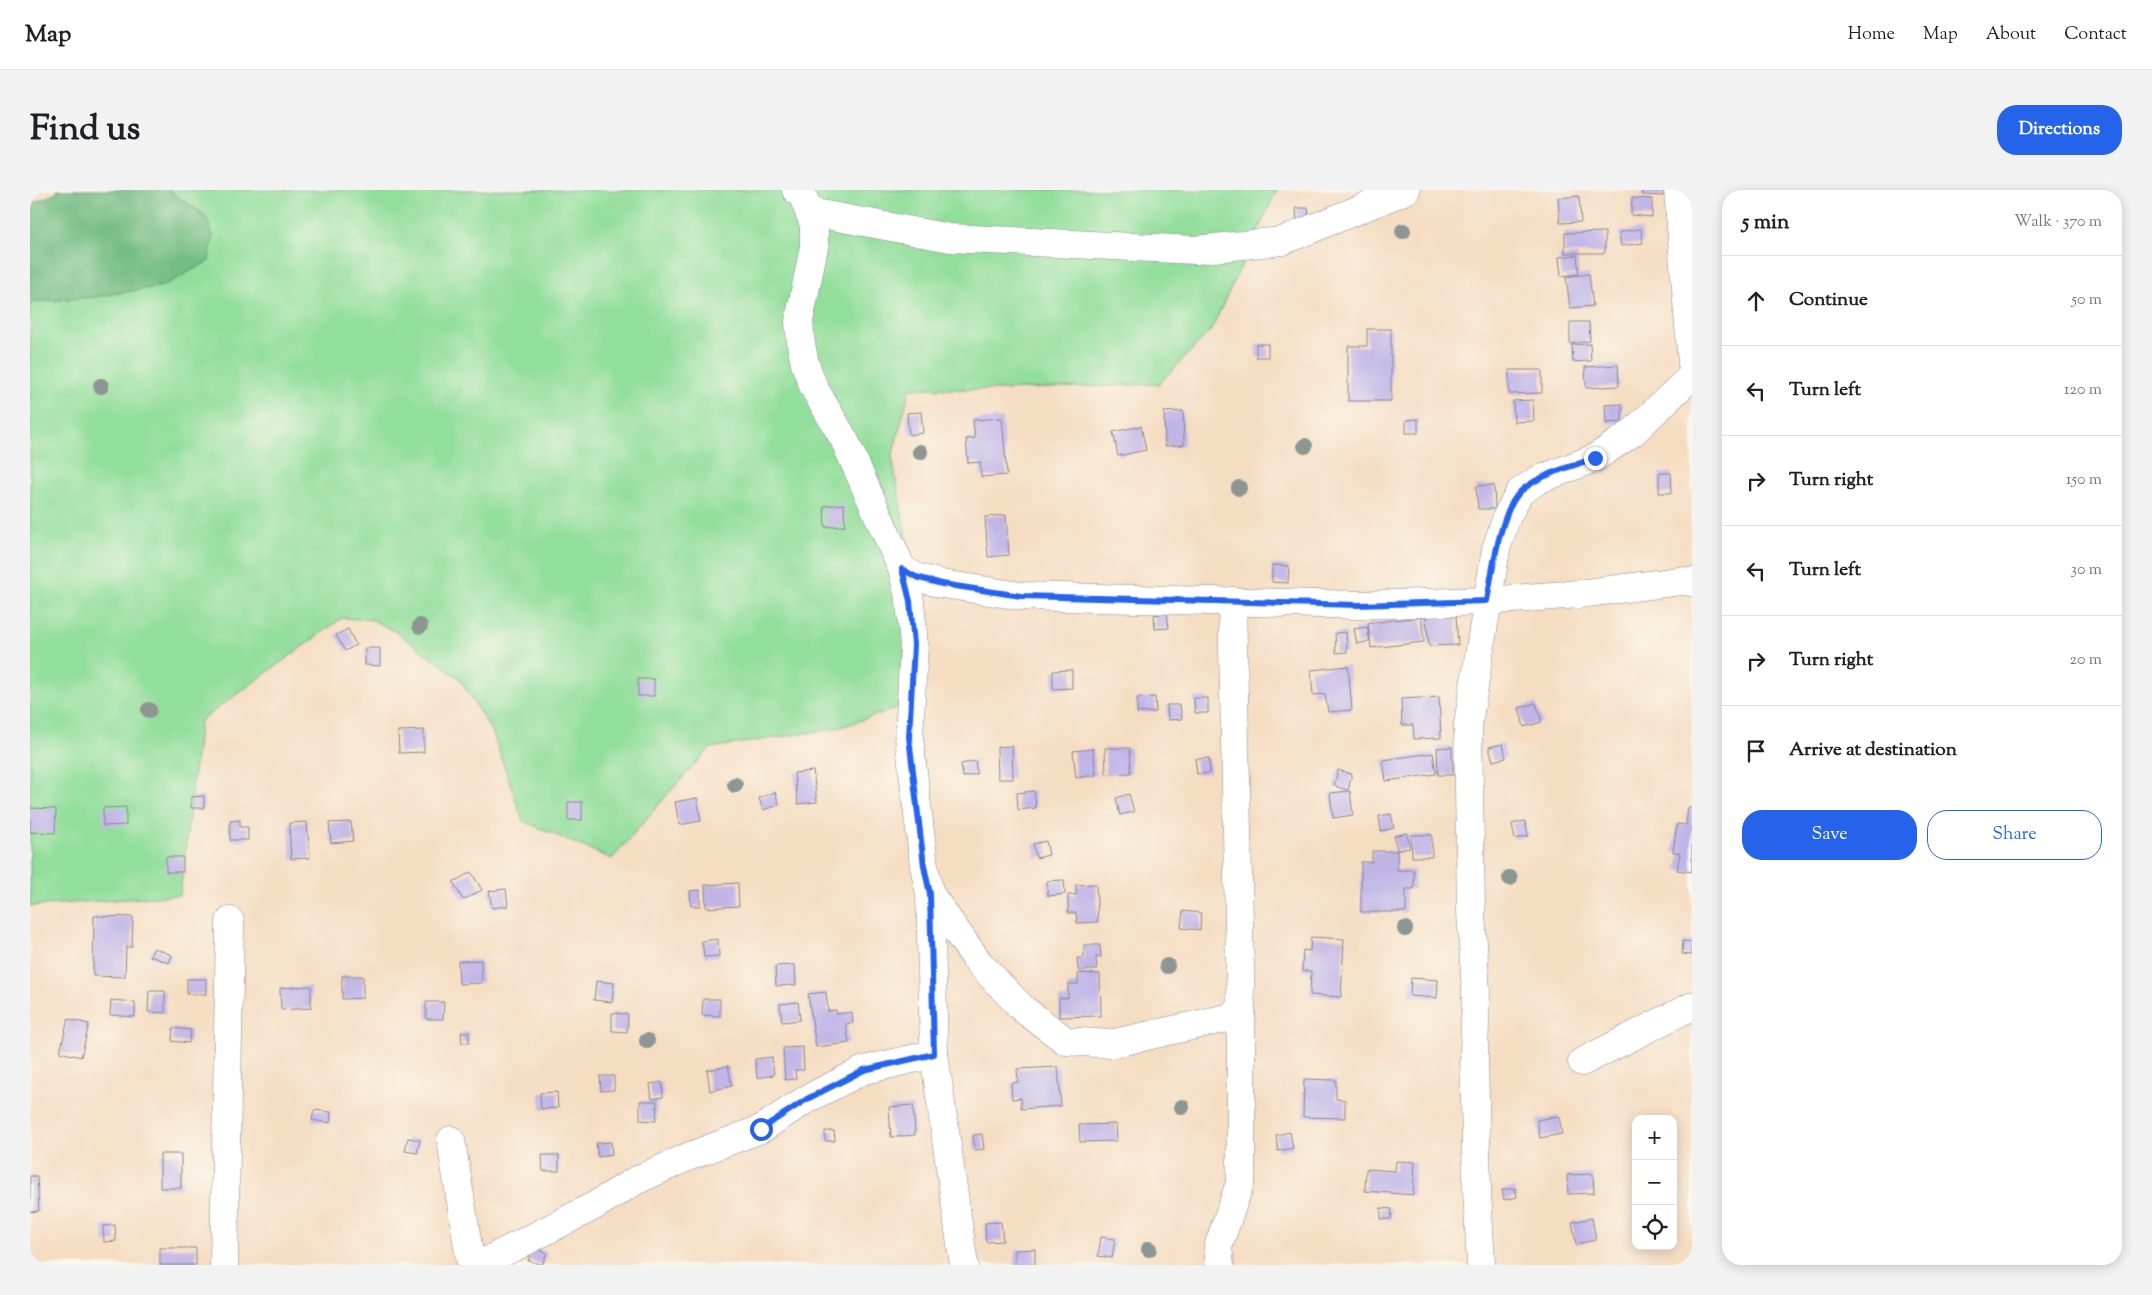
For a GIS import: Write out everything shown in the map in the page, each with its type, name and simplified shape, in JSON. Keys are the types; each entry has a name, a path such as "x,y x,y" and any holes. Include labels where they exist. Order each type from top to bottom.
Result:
{"street":[{"path":"803,201 950,238 1195,250 1282,241 1406,190"},
{"path":"1678,190 1692,364"},
{"path":"803,201 814,225 814,247 799,321 805,364 814,388 844,439 902,569 910,601 914,645 909,737 924,866 930,894 934,1054 964,1265"},
{"path":"1481,1265 1477,1192 1474,1054 1476,992 1471,912 1468,724 1496,549 1507,516 1520,492 1538,480 1595,458 1632,433 1692,376"},
{"path":"902,569 916,577 942,584 1021,596 1358,605 1487,601 1579,594 1680,581 1692,582"},
{"path":"1220,1265 1218,1247 1241,1180 1241,1015 1232,601"},
{"path":"930,894 979,963 1023,1009 1066,1041 1110,1044 1241,1015"},
{"path":"224,1265 230,922"},
{"path":"1582,1062 1692,1006"},
{"path":"479,1265 594,1206 635,1181 690,1156 761,1129 807,1099 864,1070 934,1054"},
{"path":"451,1140 471,1265"}],"green space":[{"path":"57,190 168,190 205,215 213,235 209,261 163,286 95,297 32,302 30,305 30,204 57,193"},
{"path":"168,190 374,190 385,193 388,190 1277,190 1211,330 1159,384 1000,390 910,388 892,457 919,608 921,700 838,728 710,748 612,859 523,821 493,734 460,679 398,633 373,620 342,618 200,721 180,895 30,906 30,305 31,302 95,297 205,215"}],"building":[{"path":"1642,190 1663,190 1663,196 1642,195"},
{"path":"1579,196 1581,222 1560,223 1558,198"},
{"path":"1632,198 1652,199 1652,217 1631,215"},
{"path":"1296,208 1308,208 1309,221 1297,222"},
{"path":"1641,229 1643,243 1621,246 1619,232"},
{"path":"1605,232 1605,253 1565,253 1565,233"},
{"path":"1577,255 1579,274 1561,276 1559,257"},
{"path":"1589,274 1593,306 1570,308 1566,277"},
{"path":"1570,322 1589,322 1590,341 1570,344"},
{"path":"1367,329 1391,329 1391,401 1348,401 1348,346 1367,346"},
{"path":"1256,344 1268,344 1268,357 1256,357"},
{"path":"1590,344 1591,361 1573,362 1572,345"},
{"path":"1618,365 1619,386 1586,388 1585,367"},
{"path":"1509,370 1542,370 1542,393 1509,394"},
{"path":"1533,400 1534,421 1514,422 1513,401"},
{"path":"1622,404 1622,422 1606,423 1605,405"},
{"path":"1183,411 1184,445 1165,446 1164,412"},
{"path":"921,412 923,433 909,435 907,413"},
{"path":"1002,418 1007,475 981,477 980,462 968,463 966,439 975,438 973,420"},
{"path":"1418,419 1418,433 1406,433 1406,420"},
{"path":"1141,426 1146,450 1118,456 1113,432"},
{"path":"1659,473 1671,473 1672,493 1659,493"},
{"path":"1494,485 1495,509 1478,509 1476,486"},
{"path":"844,504 845,526 825,527 824,506"},
{"path":"1006,515 1009,555 988,557 985,517"},
{"path":"1272,565 1289,566 1288,583 1272,582"},
{"path":"1167,613 1169,628 1155,629 1154,615"},
{"path":"1456,615 1458,645 1429,646 1426,617"},
{"path":"1421,617 1424,642 1371,648 1368,623"},
{"path":"1367,627 1370,641 1357,644 1354,629"},
{"path":"348,629 356,645 345,651 336,635"},
{"path":"1346,632 1347,652 1336,653 1335,633"},
{"path":"365,648 380,648 380,666 365,665"},
{"path":"1348,666 1352,710 1328,712 1325,694 1313,695 1311,670"},
{"path":"1072,670 1072,688 1053,689 1053,671"},
{"path":"638,679 654,679 654,696 638,696"},
{"path":"1155,697 1156,712 1137,713 1137,698"},
{"path":"1439,697 1441,738 1414,739 1413,725 1402,725 1401,699"},
{"path":"1194,698 1208,698 1208,713 1195,713"},
{"path":"1536,703 1542,722 1524,727 1519,708"},
{"path":"1167,705 1180,705 1182,719 1168,720"},
{"path":"424,730 424,752 399,753 398,731"},
{"path":"1503,744 1506,758 1493,761 1489,747"},
{"path":"1012,746 1013,779 998,779 997,747"},
{"path":"1452,747 1453,775 1438,775 1437,748"},
{"path":"1105,748 1130,748 1131,773 1106,774"},
{"path":"1093,749 1096,775 1076,778 1073,751"},
{"path":"1433,753 1436,774 1386,781 1383,760"},
{"path":"1209,758 1210,773 1197,774 1195,759"},
{"path":"975,761 977,774 963,777 961,764"},
{"path":"1338,770 1352,774 1348,790 1334,786"},
{"path":"813,771 817,802 798,804 794,773"},
{"path":"1034,791 1036,808 1018,810 1017,793"},
{"path":"1350,791 1353,815 1333,818 1330,793"},
{"path":"775,792 779,805 763,810 759,798"},
{"path":"1129,794 1134,812 1120,815 1116,798"},
{"path":"204,796 204,808 191,808 191,797"},
{"path":"697,798 701,821 679,825 675,802"},
{"path":"568,802 582,802 582,820 568,820"},
{"path":"126,807 126,825 103,826 103,808"},
{"path":"30,808 56,809 55,833 30,832"},
{"path":"1688,808 1692,808 1692,872 1677,870 1680,853 1673,852 1677,824 1686,825"},
{"path":"1391,814 1394,828 1381,831 1379,816"},
{"path":"240,820 240,827 248,827 248,840 230,840 230,821"},
{"path":"1525,821 1528,836 1515,839 1512,824"},
{"path":"307,822 310,858 291,859 289,823"},
{"path":"351,822 353,841 331,843 329,823"},
{"path":"1407,833 1410,848 1397,850 1394,836"},
{"path":"1411,835 1432,835 1432,857 1412,857"},
{"path":"1046,841 1049,855 1036,858 1033,844"},
{"path":"1372,851 1397,851 1397,870 1414,870 1414,889 1406,889 1406,912 1361,912 1361,862 1372,862"},
{"path":"166,857 183,857 183,872 166,872"},
{"path":"471,872 482,890 463,900 453,882"},
{"path":"1064,880 1065,894 1048,896 1047,881"},
{"path":"738,883 739,906 706,908 705,885"},
{"path":"1096,884 1098,922 1077,923 1076,913 1068,913 1068,895 1076,895 1076,885"},
{"path":"506,889 508,906 492,908 489,891"},
{"path":"700,890 700,906 691,906 690,891"},
{"path":"1183,911 1201,913 1200,930 1181,928"},
{"path":"94,916 133,917 132,947 126,947 125,977 93,976"},
{"path":"1311,937 1344,939 1341,997 1310,995 1311,971 1302,971 1303,950 1310,951"},
{"path":"718,939 719,956 704,957 702,941"},
{"path":"1683,941 1692,942 1692,955 1682,954"},
{"path":"1084,945 1100,945 1101,957 1096,957 1097,970 1078,970 1077,958 1084,958"},
{"path":"154,948 172,955 169,963 150,956"},
{"path":"481,960 482,983 459,984 458,961"},
{"path":"795,965 796,985 776,986 775,966"},
{"path":"1078,973 1100,974 1101,1016 1059,1017 1059,998 1068,998 1068,984 1078,984"},
{"path":"342,976 363,976 363,998 342,999"},
{"path":"1411,978 1438,980 1437,998 1410,996"},
{"path":"187,979 206,979 206,994 187,994"},
{"path":"596,981 614,983 612,1002 594,1000"},
{"path":"311,986 311,1008 281,1010 280,988"},
{"path":"149,991 165,991 165,1013 148,1012"},
{"path":"826,992 828,1011 836,1010 836,1014 852,1012 853,1023 846,1024 849,1043 816,1047 808,994"},
{"path":"703,999 720,999 720,1016 702,1015"},
{"path":"111,1000 135,1002 135,1017 110,1015"},
{"path":"426,1002 444,1002 443,1019 426,1019"},
{"path":"798,1002 800,1020 782,1022 780,1004"},
{"path":"612,1013 628,1014 627,1032 612,1031"},
{"path":"68,1019 89,1024 81,1057 60,1052"},
{"path":"173,1028 191,1030 189,1043 172,1041"},
{"path":"461,1032 469,1032 469,1043 462,1043"},
{"path":"803,1047 804,1070 795,1070 796,1079 785,1080 783,1048"},
{"path":"772,1057 774,1075 757,1078 755,1059"},
{"path":"728,1066 732,1086 710,1091 707,1070"},
{"path":"1058,1067 1061,1106 1021,1109 1021,1098 1012,1099 1011,1083 1018,1082 1017,1069"},
{"path":"600,1076 614,1076 614,1090 601,1091"},
{"path":"1304,1079 1336,1080 1336,1099 1345,1100 1345,1118 1303,1117"},
{"path":"662,1082 663,1097 652,1099 650,1084"},
{"path":"557,1092 558,1108 541,1109 540,1093"},
{"path":"640,1101 657,1101 656,1121 640,1120"},
{"path":"913,1105 915,1135 891,1137 889,1107"},
{"path":"314,1110 331,1112 330,1123 312,1120"},
{"path":"1559,1116 1562,1134 1540,1138 1537,1120"},
{"path":"1116,1124 1117,1141 1080,1142 1079,1125"},
{"path":"825,1131 834,1131 835,1141 825,1141"},
{"path":"1290,1132 1293,1148 1278,1151 1276,1135"},
{"path":"982,1134 984,1149 975,1150 973,1135"},
{"path":"408,1138 420,1140 417,1153 405,1151"},
{"path":"611,1142 612,1155 598,1157 596,1143"},
{"path":"160,1154 181,1154 181,1188 160,1188"},
{"path":"542,1155 559,1155 559,1171 543,1171"},
{"path":"1396,1161 1415,1162 1413,1195 1365,1191 1366,1169 1395,1171"},
{"path":"1593,1174 1594,1193 1568,1194 1567,1175"},
{"path":"30,1176 37,1176 39,1211 30,1212"},
{"path":"1515,1188 1517,1197 1504,1200 1502,1190"},
{"path":"1381,1208 1392,1209 1391,1219 1381,1219"},
{"path":"1592,1218 1596,1240 1576,1244 1572,1222"},
{"path":"1001,1222 1003,1241 986,1242 985,1223"},
{"path":"115,1225 116,1241 104,1242 103,1226"},
{"path":"1101,1237 1115,1239 1112,1258 1098,1256"},
{"path":"534,1247 547,1253 542,1265 528,1260"},
{"path":"160,1248 196,1248 196,1265 160,1265"},
{"path":"1035,1249 1035,1265 1015,1265 1015,1250"}],"route":[{"path":"761,1129 807,1099 864,1070 934,1054 930,894 924,866 909,737 914,645 910,601 902,569 916,577 942,584 1021,596 1358,605 1487,601 1496,549 1507,516 1520,492 1538,480 1595,458"}]}
